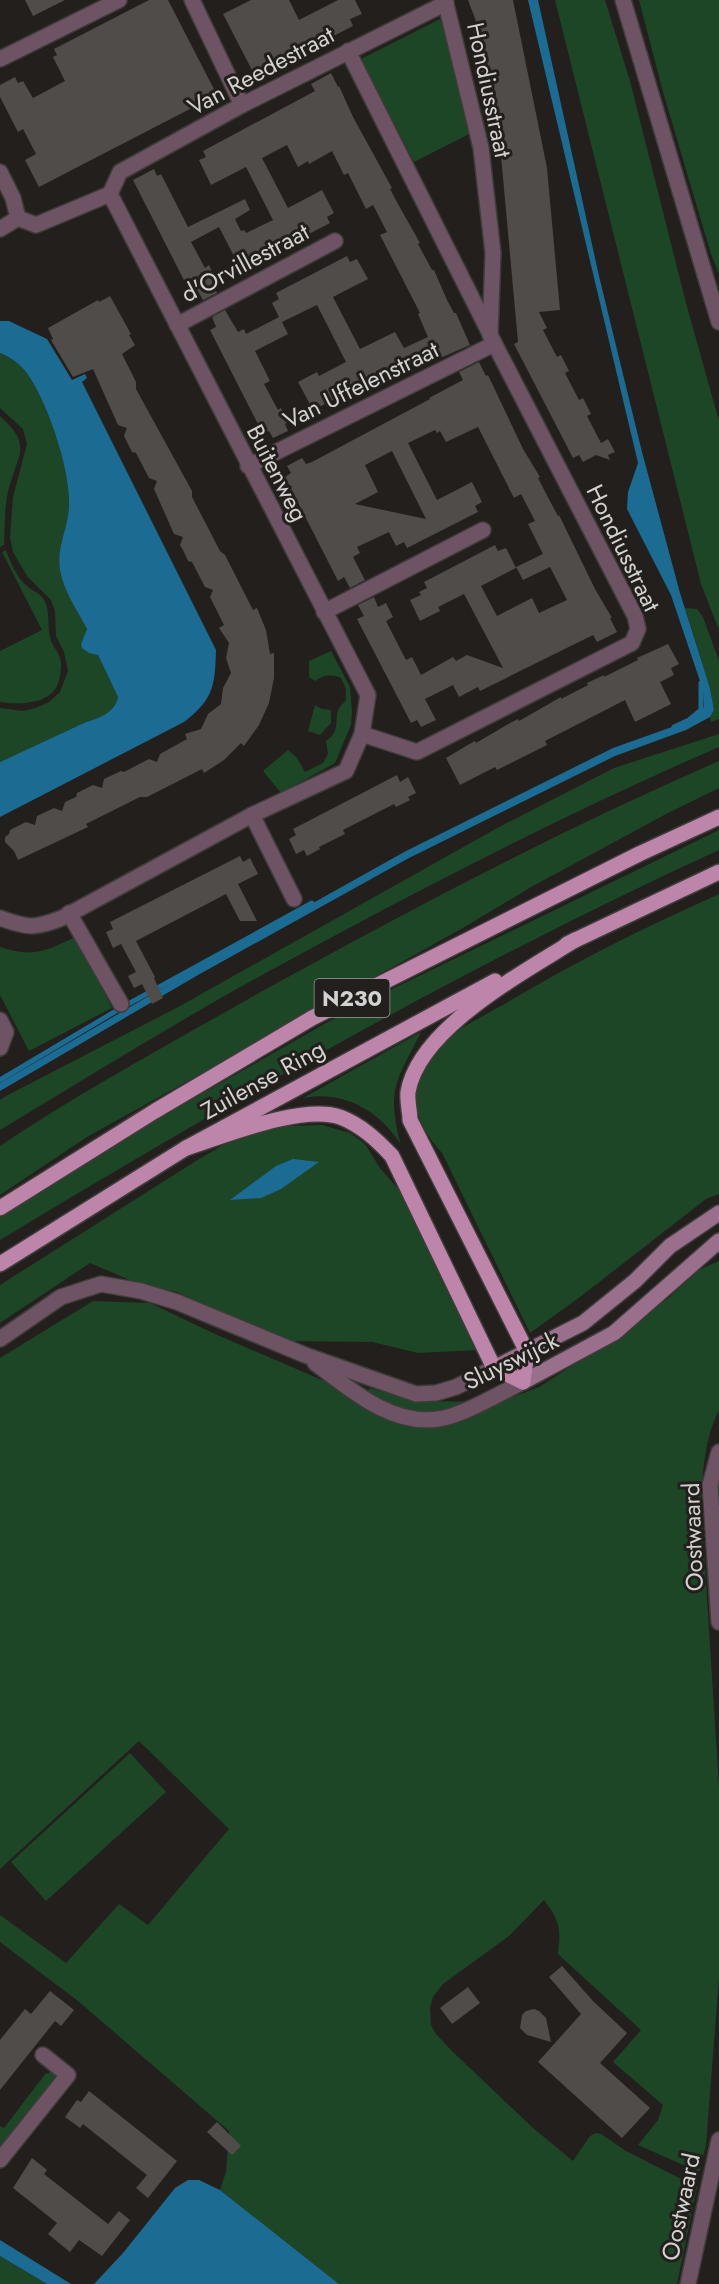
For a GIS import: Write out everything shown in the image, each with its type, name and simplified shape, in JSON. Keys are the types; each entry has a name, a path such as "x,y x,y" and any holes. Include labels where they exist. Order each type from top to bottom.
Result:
{"main road":[{"name":"Zuilense Ring","path":"0,1208 155,1111 312,1018 629,859 719,817"},
{"name":"Zuilense Ring","path":"0,1264 186,1148 574,940 719,872"},
{"name":"N230","path":"527,1352 410,1120 408,1094 423,1056 438,1037 485,998 574,940"},
{"name":"N230","path":"186,1148 290,1117 316,1114 338,1117 356,1125 377,1140 392,1156 494,1368"},
{"name":"Sluyswijck","path":"494,1368 583,1323 635,1281 670,1246 719,1213"},
{"name":"Sluyswijck","path":"523,1382 614,1333 719,1241"},
{"path":"494,1368 523,1382 527,1352"}],"street":[{"path":"0,59 119,0"},
{"path":"192,0 242,105"},
{"path":"623,0 719,322"},
{"name":"Van Reedestraat","path":"110,194 120,172 242,105 446,2"},
{"name":"Hondiusstraat","path":"446,2 481,148 493,253 492,339"},
{"name":"Hondiusstraat","path":"348,51 492,339 635,616 638,629 632,643 417,752 362,734"},
{"path":"0,172 13,198 18,218"},
{"path":"18,218 36,225 110,194"},
{"name":"Buitenweg","path":"0,918 24,927 41,926 62,918 252,815 346,771 362,734 368,695 248,466 110,194"},
{"path":"0,229 18,218"},
{"name":"d'Orvillestraat","path":"177,325 335,241"},
{"name":"Van Uffelenstraat","path":"248,466 492,339"},
{"path":"324,612 483,530"},
{"path":"252,815 294,899"},
{"path":"69,913 121,1004"},
{"path":"0,1020 6,1032 0,1048"},
{"name":"Sluyswijck","path":"0,1339 62,1297 101,1284 141,1290 177,1302 305,1355 416,1394 436,1394 494,1368"},
{"name":"Sluyswijck","path":"305,1355 342,1383 391,1414 415,1420 440,1419 523,1382"},
{"name":"Oostwaard","path":"719,1452 710,1485 719,1622"},
{"path":"0,2160 68,2075 44,2055"},
{"name":"Oostwaard","path":"688,2284 719,2140"}],"green space":[{"path":"555,0 605,0 630,81 686,303 719,421 719,630 701,584"},
{"path":"639,0 719,0 719,274 663,92"},
{"path":"440,19 455,65 469,134 414,162 361,59"},
{"path":"0,353 17,363 26,372 42,400 56,436 69,492 68,515 59,562 60,570 64,585 87,629 81,644 98,655 118,697 114,707 101,716 0,762 0,708 23,711 49,702 60,692 68,671 64,652 56,636 55,611 51,600 27,576 13,552 10,538 13,497 27,444 23,429 0,408"},
{"path":"0,416 16,434 20,442 20,449 7,495 4,545 0,547"},
{"path":"6,550 20,578 45,601 51,640 61,662 60,676 52,693 45,698 28,703 0,702 0,651 42,630 2,552"},
{"path":"685,608 697,609 703,617 719,661 719,719 711,722 710,717 714,710 710,688"},
{"path":"331,651 350,687 351,725 335,763 281,793 263,771 288,750 297,758 305,772 323,763 328,754 326,741 336,729 337,713 346,700 346,689 341,678 327,676 315,681 309,677 309,661"},
{"path":"315,705 331,710 331,723 320,735 308,731"},
{"path":"719,734 719,747 550,825 383,910 204,1008 0,1130 0,1100 6,1096 180,1006 499,827 614,768"},
{"path":"719,761 719,788 533,886 461,929 87,1137 0,1195 0,1146 61,1107 250,998 423,904 540,844"},
{"path":"719,830 719,850 444,986 264,1085 0,1240 0,1216 101,1151 349,1010"},
{"path":"719,894 719,1194 706,1199 530,1333 442,1153 429,1137 420,1119 416,1099 420,1079 429,1063 449,1038 469,1024 559,972"},
{"path":"76,937 112,1008 29,1051 0,995 0,947 22,952 39,951"},
{"path":"421,1032 400,1074 394,1097 394,1110 401,1145 383,1122 360,1106 333,1097 303,1098"},
{"path":"322,1125 350,1133 365,1144 380,1168 412,1205 478,1350 418,1353 372,1342 285,1341 177,1292 139,1284 90,1263 0,1323 0,1285 199,1159 254,1127"},
{"path":"719,1261 719,1410 707,1444 701,1504 719,1787 719,1978 706,2145 699,2172 638,2145 658,2120 663,2105 613,2062 641,2030 558,1954 558,1926 544,1900 509,1936 443,1984 433,1997 430,2007 431,2025 436,2034 533,2128 573,2161 590,2136 596,2133 601,2134 626,2151 697,2187 677,2284 339,2284 220,2190 226,2172 229,2131 78,2001 0,1942 0,1915 66,1963 119,1904 148,1925 229,1829 139,1741 0,1869 0,1358 93,1301 150,1303 215,1334 366,1399 369,1388 418,1401 499,1402 539,1387 670,1297 694,1272"},
{"path":"130,1753 166,1792 46,1901 11,1862"},
{"path":"50,2071 56,2076 54,2079 56,2080 0,2150 0,2126 4,2128 46,2073"},
{"path":"0,2256 47,2284 0,2284"}],"water":[{"path":"528,0 538,0 599,276 642,452 680,593 710,688 714,710 710,717 686,730 615,756 409,858 198,975 0,1091 0,1083 195,969 406,851 613,748 683,723 704,707 703,690 671,595 627,509 628,492 638,463"},
{"path":"0,321 9,321 47,339 72,380 85,374 87,378 82,382 216,650 215,673 211,690 202,706 184,722 0,817 0,762 101,716 114,707 118,697 98,655 82,648 81,644 87,629 67,592 59,562 69,507 69,492 62,456 34,384 20,366 11,358 0,353"},
{"path":"293,1159 319,1162 281,1189 261,1198 230,1200 276,1166"},
{"path":"188,2180 199,2180 220,2190 339,2284 94,2284 123,2253 175,2188"},
{"path":"0,2240 71,2284 47,2284 0,2256"}],"building":[{"path":"25,0 65,0 33,16"},
{"path":"149,0 168,0 217,95 39,187 25,160 36,154 23,129 18,132 0,97 0,85 15,77 18,83 23,81 33,98 65,81 53,57 57,55 54,49"},
{"path":"251,0 289,0 299,20 338,0 355,0 362,14 350,19 353,26 255,76 223,14"},
{"path":"468,0 513,0 547,168 560,310 539,312 547,328 543,330 557,357 561,355 569,371 565,373 579,400 583,398 591,414 587,416 601,443 608,439 615,452 608,455 610,460 596,455 583,462 579,455 573,458 514,344 518,342 501,156 499,156 473,30 479,29"},
{"path":"331,73 420,243 418,244 434,270 447,300 456,313 470,345 438,359 435,351 411,363 410,361 313,410 298,382 317,372 319,376 346,362 317,305 282,322 288,334 255,351 270,381 264,384 278,410 281,408 288,422 285,424 288,431 273,438 269,431 263,434 210,330 216,327 212,317 225,310 238,332 244,329 246,334 279,317 272,303 279,299 276,293 347,256 350,262 357,259 368,279 333,297 360,349 395,332 404,348 428,337 418,314 420,313 380,235 387,232 373,205 366,209 348,173 344,175 332,151 309,164 308,161 298,167 287,145 262,158 288,208 322,190 334,213 327,217 330,223 259,260 256,254 237,262 219,227 191,242 205,268 209,265 216,280 212,282 217,293 203,300 196,288 190,292 133,180 154,169 157,176 161,174 188,227 245,199 250,210 235,219 241,231 244,230 246,233 273,220 246,167 211,185 199,160 206,157 203,151 315,91 311,84"},
{"path":"110,296 135,345 122,354 136,382 136,389 192,491 192,497 220,551 225,555 253,610 257,608 266,630 270,654 274,653 274,678 269,703 259,725 244,746 241,743 224,760 204,773 202,769 147,797 140,797 86,824 88,827 18,860 14,851 5,842 5,837 10,830 26,822 35,825 37,816 54,808 62,811 65,802 76,797 77,793 93,785 102,788 104,779 121,771 124,772 149,759 157,762 160,754 187,739 185,734 201,729 208,714 221,704 223,688 231,673 226,658 229,643 219,628 224,625 210,597 213,590 205,587 192,562 188,561 180,545 183,537 174,534 154,489 157,481 149,478 136,453 132,452 124,436 127,428 118,425 93,369 73,377 51,340 53,339 48,328 98,300 99,302"},
{"path":"479,362 486,376 488,375 523,449 540,477 538,478 612,618 610,618 617,632 597,642 593,635 480,691 478,687 459,697 453,685 425,699 436,720 421,727 417,720 411,723 357,619 364,616 358,605 374,597 378,607 386,603 393,617 386,621 406,660 412,657 421,675 453,657 456,661 467,655 503,668 464,594 438,607 440,611 420,621 410,600 421,595 419,592 427,588 424,582 495,545 498,551 506,548 516,568 481,586 497,616 532,598 539,613 567,600 550,567 523,580 516,567 543,554 528,524 535,521 521,494 514,498 478,427 446,442 440,431 437,433 435,430 408,443 437,500 472,482 482,502 475,506 478,512 407,548 404,542 396,546 389,532 357,547 360,553 353,557 365,580 350,588 344,577 338,581 285,477 291,473 287,466 302,458 306,464 312,462 463,380 459,372","holes":["392,451 426,519 355,504 378,492 365,465"]},
{"path":"668,644 679,664 671,668 674,675 660,682 671,704 635,722 625,700 545,741 547,745 497,770 495,767 460,785 446,758 510,723 518,719 519,721 561,697 561,699 588,685 587,683 604,675 604,677"},
{"path":"397,775 400,782 408,777 416,793 408,797 410,800 396,807 394,804 343,830 345,834 307,856 304,850 296,854 289,839 296,835 293,829"},
{"path":"240,856 243,862 250,858 258,874 238,884 257,921 240,921 226,894 136,941 163,998 152,1004 142,984 134,988 128,976 136,972 121,944 113,948 106,932 113,929 110,922"},
{"path":"562,1966 593,2001 627,2033 600,2063 650,2108 622,2138 538,2062 581,2014 549,1977"},
{"path":"468,1987 480,2003 452,2024 440,2008"},
{"path":"50,1991 74,2010 61,2026 55,2021 0,2090 0,2040 25,2009 31,2014"},
{"path":"534,2009 546,2018 551,2042 527,2035 520,2028 522,2015"},
{"path":"89,2091 177,2161 148,2198 136,2188 147,2175 83,2124 80,2128 65,2117 77,2100 81,2102"},
{"path":"217,2122 241,2146 232,2155 207,2132"},
{"path":"32,2158 47,2170 44,2174 108,2224 119,2211 130,2220 102,2256 79,2240 70,2252 48,2234 57,2223 13,2188"}],"waterway":[{"path":"674,727 689,720 701,710 701,683"},
{"path":"0,1080 121,1008 312,903"}]}
